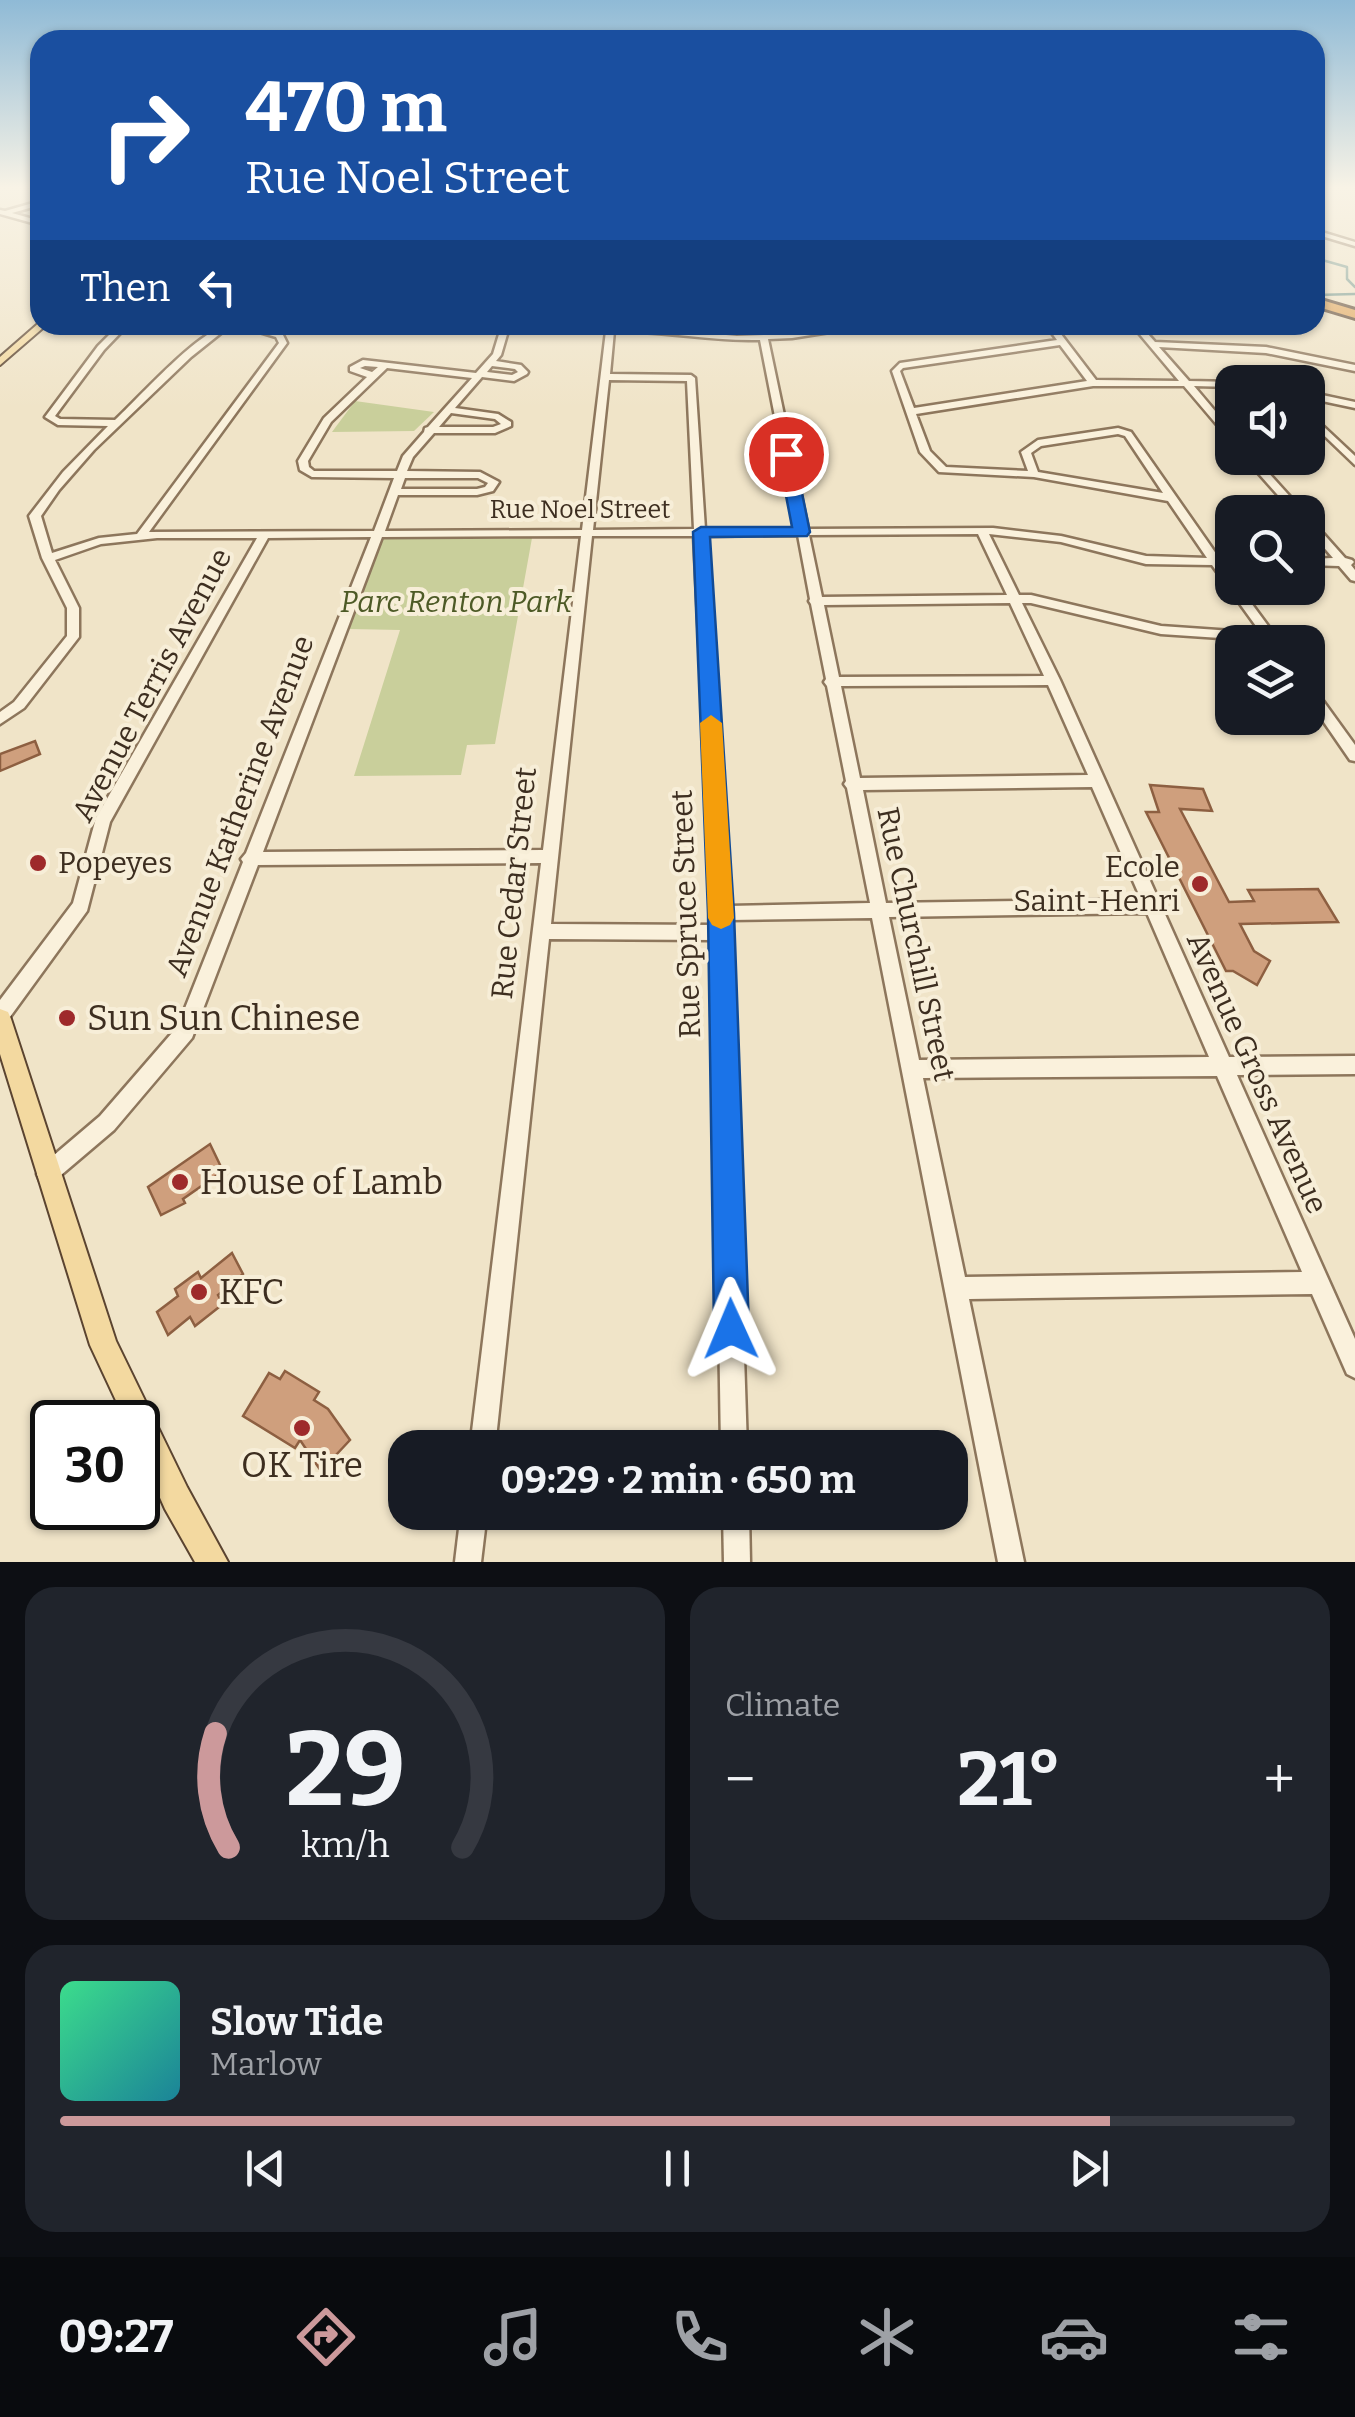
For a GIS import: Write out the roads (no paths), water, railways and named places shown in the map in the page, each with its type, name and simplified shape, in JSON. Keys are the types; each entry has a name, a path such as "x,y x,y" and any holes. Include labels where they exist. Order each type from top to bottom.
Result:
{"highway":[{"path":"1325,302 1355,312"}],"main road":[{"path":"0,362 30,335"},
{"path":"0,1017 104,1345 176,1498 212,1562"}],"street":[{"path":"114,335 50,417 58,422 116,423"},
{"path":"0,719 19,705 73,637 73,608 48,558 36,516 47,497 116,423 196,344 211,335"},
{"path":"141,536 283,343 279,335"},
{"name":"Avenue Katherine Avenue","path":"47,1174 107,1123 185,1032 408,456 490,364 502,335"},
{"name":"Rue Cedar Street","path":"484,1430 610,335"},
{"path":"722,335 788,335"},
{"path":"1057,335 1093,383"},
{"path":"1144,335 1215,418"},
{"name":"Rue Churchill Street","path":"764,338 815,600 837,682 877,913 1011,1562"},
{"path":"1062,342 900,366 896,371 925,452 943,470 1034,474 1171,498"},
{"path":"1151,344 1266,350 1355,368"},
{"path":"374,376 356,373 354,369 363,363 514,378 524,372 518,367 490,364"},
{"path":"385,365 326,420 304,468 324,477 480,476 494,482 484,491 395,492"},
{"name":"Rue Spruce Street","path":"605,377 692,378 721,923 734,1430"},
{"path":"910,412 1093,383 1215,383"},
{"path":"1325,399 1355,405"},
{"path":"428,430 495,430 508,424 498,417 447,410"},
{"path":"1325,422 1355,451"},
{"path":"1034,474 1026,452 1038,443 1118,431 1128,434 1215,562"},
{"path":"1325,432 1355,462"},
{"path":"1265,475 1284,495"},
{"name":"Rue Noel Street","path":"48,558 99,541 141,536 982,531 1061,538 1146,560 1215,562"},
{"name":"Avenue Gross Avenue","path":"982,531 1054,680 1355,1366"},
{"name":"Avenue Terris Avenue","path":"0,1017 82,906 102,822 264,534"},
{"path":"1325,539 1348,562 1355,577"},
{"path":"815,600 1016,598 1160,630 1215,635"},
{"path":"837,682 1054,680"},
{"path":"1325,714 1355,756"},
{"path":"852,784 1098,781"},
{"path":"249,859 550,856"},
{"path":"542,931 877,913 1153,906"},
{"path":"911,1069 1355,1064"},
{"path":"956,1288 1320,1284"},
{"path":"468,1562 472,1530"},
{"path":"736,1530 737,1562"}],"waterway":[{"path":"1329,262 1347,267 1347,279 1355,287"},
{"path":"1325,295 1355,294"}],"place":[{"name":"Popeyes","path":"38,863"},
{"name":"Ecole Saint-Henri","path":"1200,884"},
{"name":"Sun Sun Chinese","path":"67,1018"},
{"name":"House of Lamb","path":"180,1182"},
{"name":"KFC","path":"199,1292"},
{"name":"OK Tire","path":"302,1428"}],"park label":[{"name":"Parc Renton Park","path":"456,602"}]}
